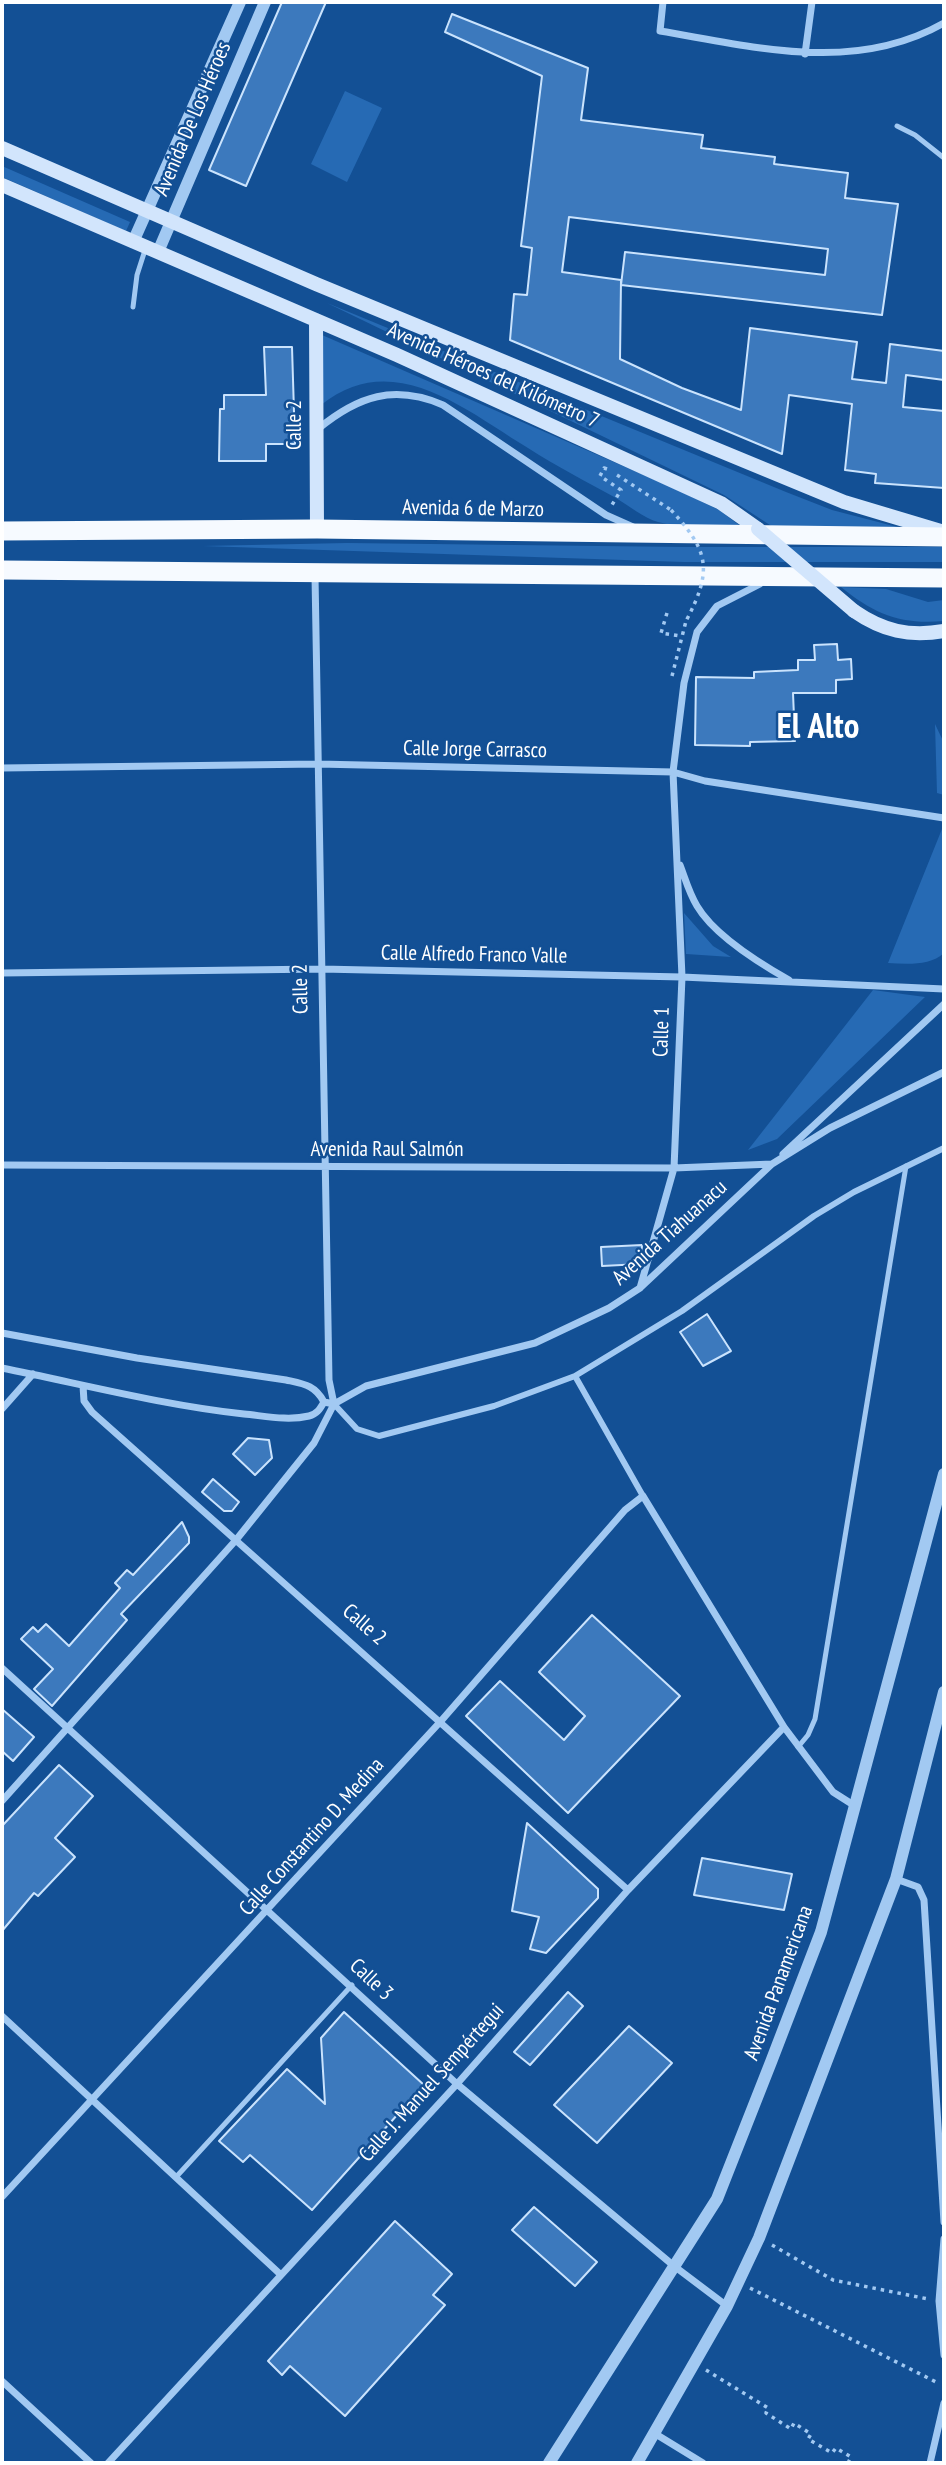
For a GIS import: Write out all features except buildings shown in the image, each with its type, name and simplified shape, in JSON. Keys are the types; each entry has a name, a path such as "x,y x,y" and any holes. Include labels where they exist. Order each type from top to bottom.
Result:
{"highway":[{"name":"Avenida 6 de Marzo","path":"2,531 317,529 646,534 944,534"},
{"path":"2,570 944,579"}],"main road":[{"name":"Avenida Héroes del Kilómetro 7","path":"2,148 170,221 844,502 944,534"},
{"name":"Avenida Héroes del Kilómetro 7","path":"2,184 316,320 721,503 758,529 854,611 878,627 913,633 944,631"},
{"name":"Calle 2","path":"316,320 317,529"}],"street":[{"name":"Avenida De Los Héroes","path":"146,247 148,211 240,2"},
{"name":"Avenida De Los Héroes","path":"146,247 170,221 265,2"},
{"path":"663,2 660,32 804,54 854,51 907,40 944,23"},
{"path":"804,54 812,2"},
{"path":"316,430 356,403 391,392 424,397 443,405 606,515 646,534"},
{"name":"Calle 2","path":"315,572 329,1380 334,1404"},
{"name":"Calle 1","path":"640,1288 674,1168 682,977 673,772 684,683 697,632 717,606 778,577"},
{"name":"Calle Jorge Carrasco","path":"2,768 318,764 673,772 705,781 944,818"},
{"path":"677,859 697,907 723,934 760,963 793,982"},
{"name":"Calle Alfredo Franco Valle","path":"2,973 322,969 682,977 944,989"},
{"name":"Avenida Tiahuanacu","path":"334,1404 366,1386 535,1343 588,1320 640,1288 944,1004"},
{"path":"772,1164 842,1122 944,1072"},
{"path":"324,1402 334,1404 357,1429 379,1436 494,1406 575,1376 682,1311 814,1216 944,1148"},
{"name":"Avenida Raul Salmón","path":"2,1165 674,1168 772,1164"},
{"path":"2,1333 137,1358 310,1385 318,1391 324,1402"},
{"path":"2,1368 83,1387 281,1418 310,1416 318,1412 324,1402"},
{"path":"2,1409 33,1374"},
{"path":"575,1376 643,1496 784,1727 833,1792 856,1807"},
{"name":"Calle 2","path":"83,1387 84,1401 92,1412 628,1890"},
{"path":"2,1801 236,1541 314,1443 334,1404"},
{"name":"Avenida Panamericana","path":"549,2463 717,2199 821,1932 944,1474"},
{"name":"Calle Constantino D. Medina","path":"2,2197 270,1910 441,1721 625,1510 643,1496"},
{"name":"Calle 3","path":"2,1668 270,1910 457,2084 674,2266 727,2306"},
{"path":"637,2463 727,2306 759,2238 896,1879 944,1693"},
{"name":"Calle J. Manuel Sempértegui","path":"108,2463 457,2084 628,1890 784,1727"},
{"path":"896,1879 918,1887 924,1900 944,2222"},
{"path":"2,2016 280,2274"},
{"path":"944,2239 939,2301 944,2355"},
{"path":"2,2381 91,2463"},
{"path":"930,2463 944,2403"},
{"path":"654,2433 703,2463"}],"lane":[{"path":"897,126 915,135 944,158"},
{"path":"133,307 137,275 146,247"},
{"path":"798,1747 808,1735 815,1718 906,1166"},
{"path":"177,2176 352,1985"}],"path":[{"path":"606,515 621,490 600,476 604,468 671,510 701,547 705,561 705,577 686,621"},
{"path":"667,613 661,633 681,636"},
{"path":"759,2238 833,2280 939,2301"},
{"path":"739,2282 938,2383"},
{"path":"706,2370 757,2400 768,2408 766,2413 791,2428 794,2423 811,2434 808,2439 832,2454 836,2448 851,2457 848,2463"}],"shaded area":[{"path":"345,91 382,108 347,182 311,164"},
{"path":"2,166 130,222 126,231 2,177"},
{"path":"327,303 832,510 905,529 773,527 724,495"},
{"path":"322,335 669,486 719,510 743,528 679,526 653,520 549,461 454,402 428,390 402,383 375,382 348,389 321,405"},
{"path":"347,543 944,547 944,562 684,562 203,546"},
{"path":"841,587 886,589 928,602 944,600 944,621 914,621 889,616 865,604"},
{"path":"935,724 944,743 944,795 937,793"},
{"path":"944,824 944,953 925,962 888,963"},
{"path":"684,913 713,946 731,957 686,954"},
{"path":"873,990 925,997 777,1139 748,1150"}],"district":[{"name":"El Alto","path":"818,728"}]}
